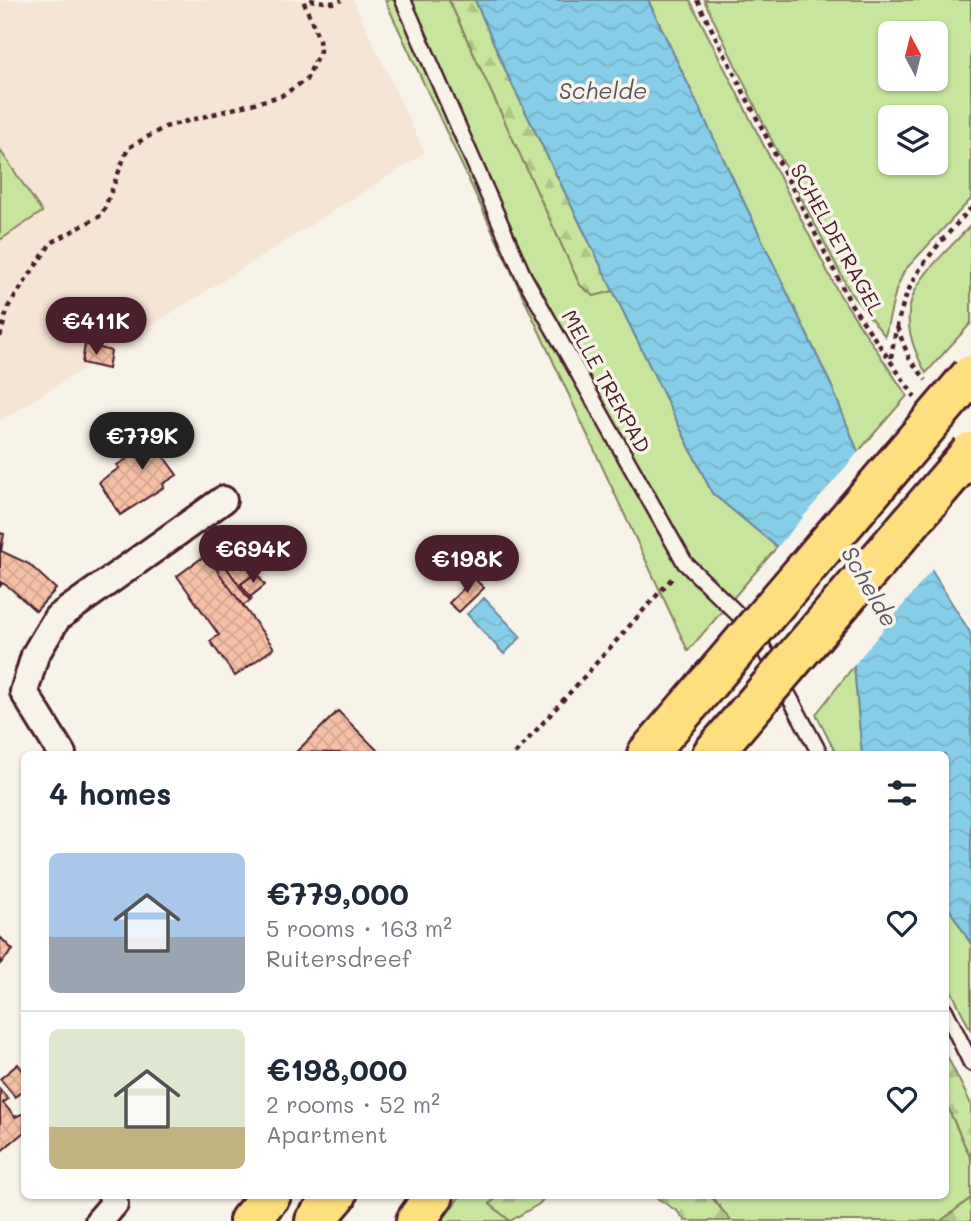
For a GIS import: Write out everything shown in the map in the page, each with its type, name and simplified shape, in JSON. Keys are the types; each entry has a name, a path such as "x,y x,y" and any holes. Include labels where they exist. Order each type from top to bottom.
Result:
{"highway":[{"path":"650,751 971,375"},
{"path":"734,746 765,717 766,691 971,452"},
{"path":"249,1221 268,1199"},
{"path":"315,1221 334,1199"},
{"path":"416,1221 431,1199"}],"street":[{"path":"60,751 24,692 35,656 57,618 223,500"},
{"path":"99,1221 114,1204 113,1199"}],"lane":[{"name":"MELLE TREKPAD","path":"403,0 523,275 685,563 753,629 818,751"},
{"path":"949,1018 971,1063"}],"path":[{"path":"0,337 1,320 51,243 102,215 128,148 165,127 281,96 306,80 320,51 319,39 303,0"},
{"path":"310,0 332,3 342,0"},
{"name":"SCHELDETRAGEL","path":"697,0 851,304 919,403"},
{"path":"890,359 908,286 916,271 971,208"},
{"path":"518,751 685,563"}],"shaded area":[{"path":"0,0 353,0 425,153 0,421"}],"green space":[{"path":"385,0 449,0 580,285 594,296 613,291 712,493 777,547 688,651"},
{"path":"449,0 475,0 508,76 613,291 594,296 580,285"},
{"path":"648,0 690,0 838,292 907,396 858,452 831,385"},
{"path":"704,0 971,0 971,199 904,271 896,290 885,336 851,294 772,141"},
{"path":"0,150 42,212 0,240"},
{"path":"971,225 971,323 926,373 914,348 909,326 910,307 915,291 925,275"},
{"path":"854,666 862,751 834,751 816,714"},
{"path":"949,908 971,944 971,1031 949,986"},
{"path":"949,1060 971,1104 971,1159 949,1110"},
{"path":"949,1110 971,1159 971,1198 941,1221 731,1221 713,1199 949,1199"},
{"path":"971,1198 971,1221 941,1221"},
{"path":"458,1199 495,1199 490,1204 510,1221 442,1221"},
{"path":"495,1199 543,1199 510,1221 490,1204"},
{"path":"658,1199 713,1199 731,1221 685,1221 677,1211"}],"water":[{"name":"Schelde","path":"475,0 648,0 831,385 858,452 971,634 971,944 949,908 949,751 862,751 854,666 782,551 712,493 508,76"},
{"path":"484,598 521,637 504,654 467,614"}],"pier":[{"path":"861,449 934,567 851,669 775,550"}],"building":[{"path":"85,344 111,351 108,369 82,363"},
{"path":"168,425 182,444 164,457 177,475 163,484 164,487 120,515 99,482 119,468 117,465 152,443 149,438"},
{"path":"0,533 4,534 1,551 29,564 56,589 36,611 9,587 2,583 0,587"},
{"path":"231,538 256,573 241,584 252,599 250,601 214,550"},
{"path":"214,550 250,601 242,606 206,555"},
{"path":"206,555 274,648 235,676 210,641 219,635 177,576"},
{"path":"256,573 265,585 250,597 241,584"},
{"path":"474,578 484,588 459,612 449,603"},
{"path":"338,711 378,751 297,751"},
{"path":"0,937 13,950 0,964"},
{"path":"18,1064 21,1068 21,1092 15,1097 0,1079"},
{"path":"0,1089 8,1099 3,1103 15,1117 21,1114 21,1134 0,1152"}]}
